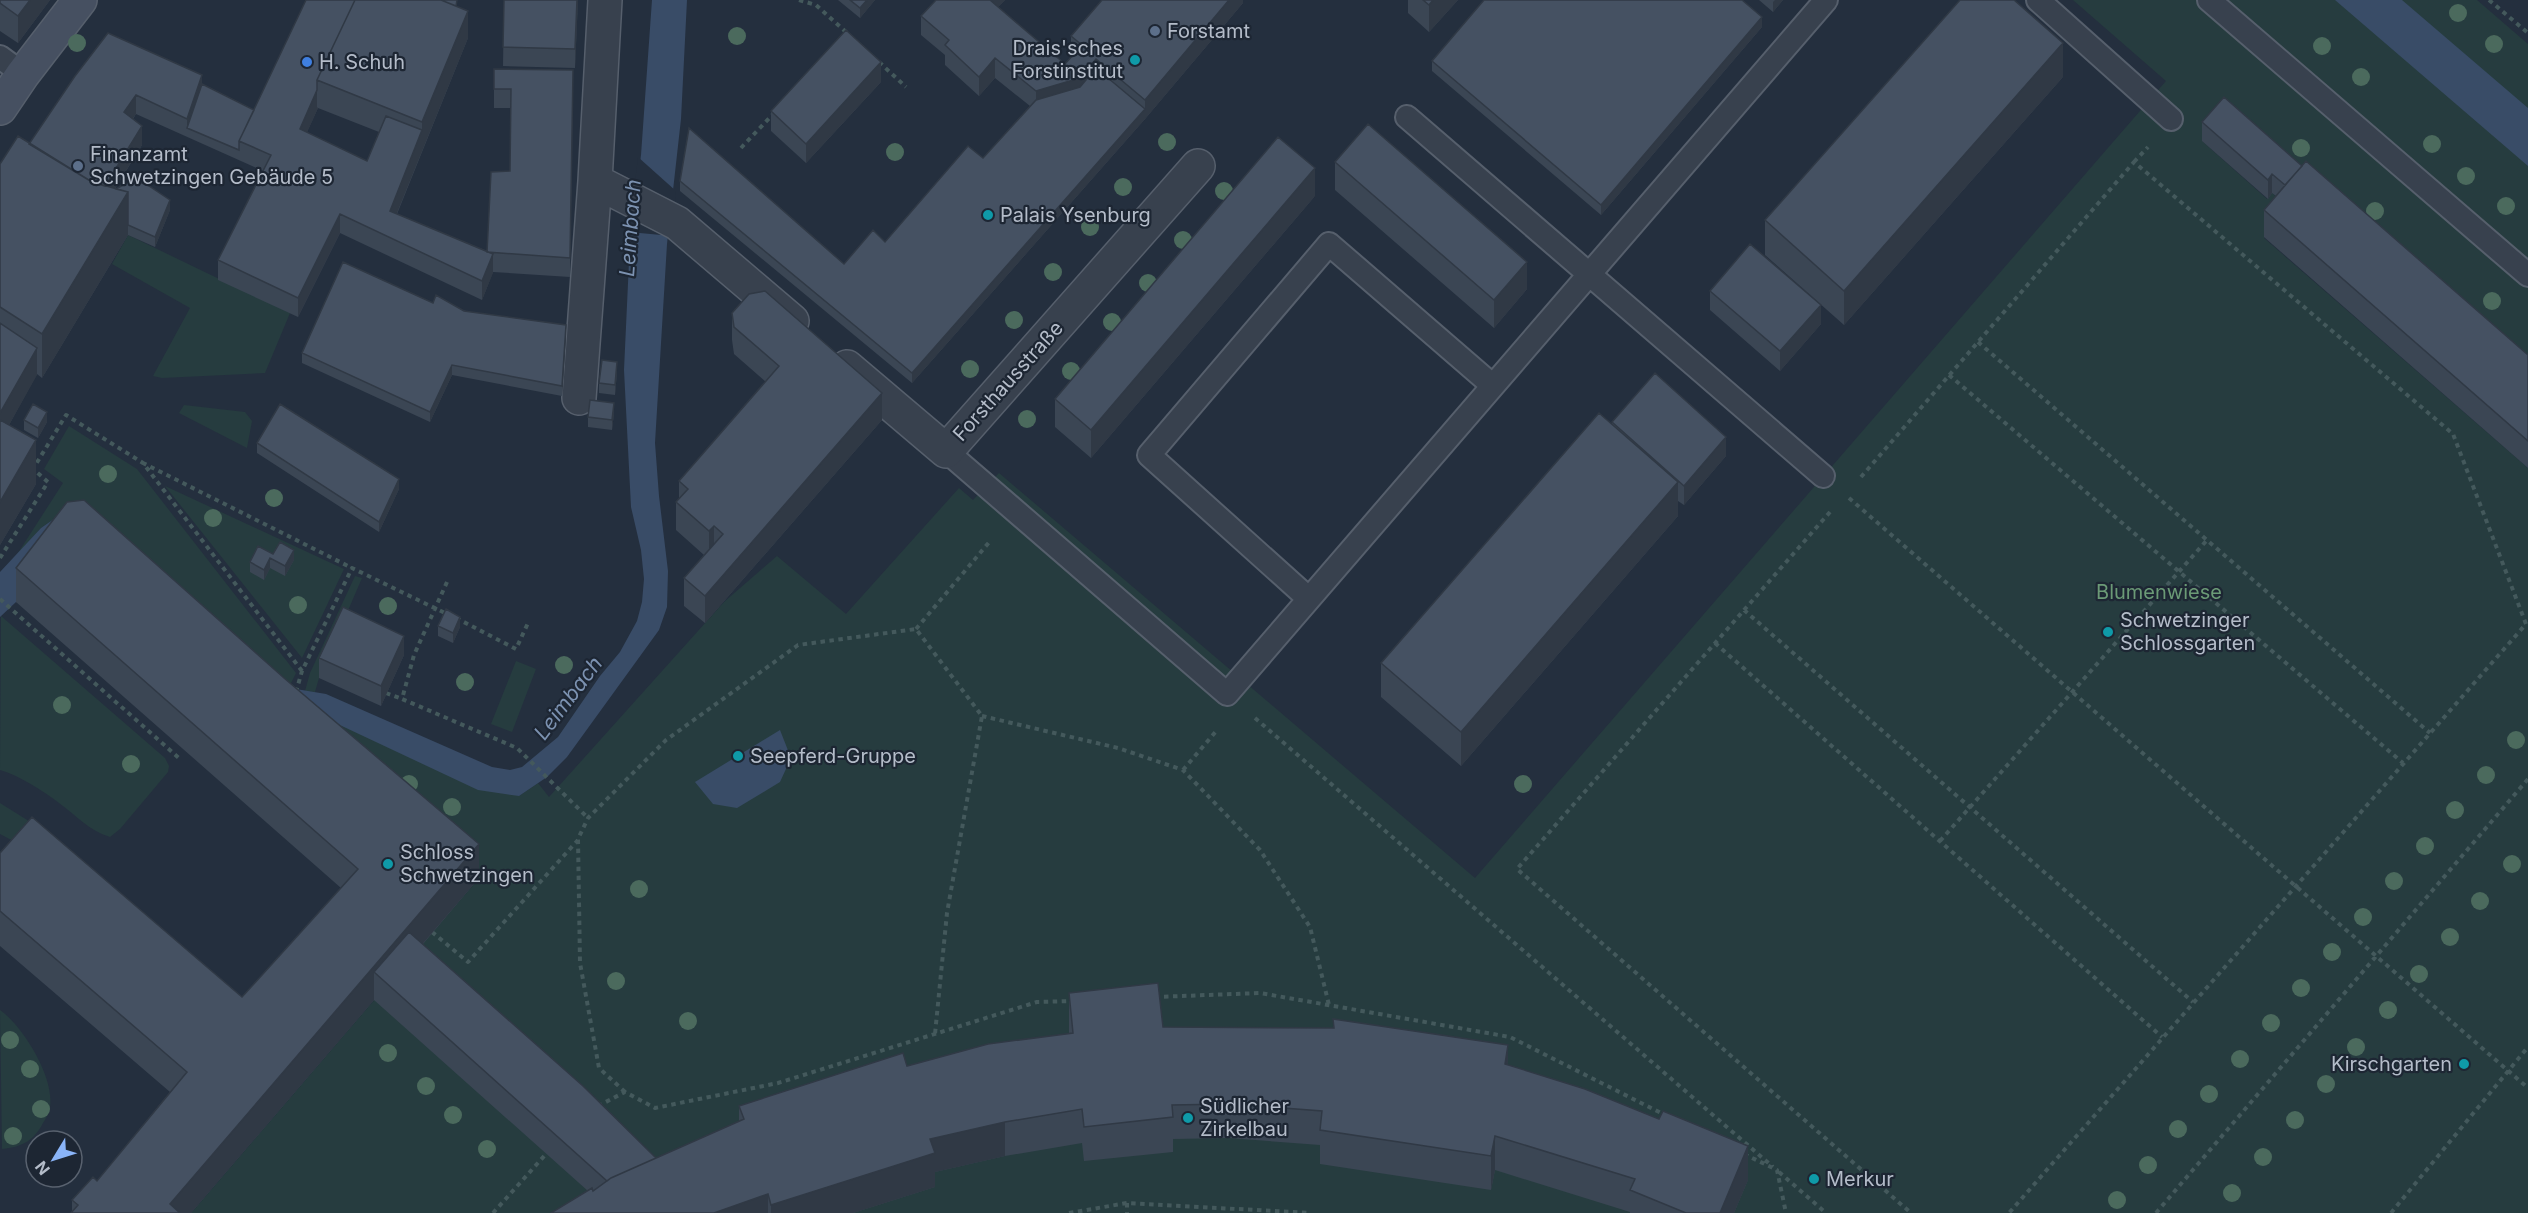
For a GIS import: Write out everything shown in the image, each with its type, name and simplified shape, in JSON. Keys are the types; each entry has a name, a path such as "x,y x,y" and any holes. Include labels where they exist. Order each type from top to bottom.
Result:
{"street":[{"path":"0,108 12,65 80,0"},
{"path":"579,398 595,181 605,0"},
{"name":"Forsthausstraße","path":"595,181 676,223 946,451 1198,166"}],"lane":[{"path":"946,451 1233,699 1308,598 1826,0"},
{"path":"2037,0 2170,119"},
{"path":"2209,0 2528,275"},
{"path":"1407,117 1823,476"},
{"path":"1308,598 1149,454 1329,244 1492,385"}],"path":[{"path":"799,0 816,5 855,40"},
{"path":"2489,0 2528,33"},
{"path":"840,41 847,33"},
{"path":"872,56 906,87"},
{"path":"741,148 779,107"},
{"path":"1911,1213 1516,868 1845,495 2134,162 2452,434 2526,624 2009,1213"},
{"path":"1978,342 2430,732"},
{"path":"1949,375 2403,763"},
{"path":"0,558 48,482 33,470 66,415 143,463 516,649 528,623"},
{"path":"143,463 302,671"},
{"path":"1823,476 2528,1088"},
{"path":"432,932 468,962 578,839 588,818 666,740 798,645 916,629 1015,511"},
{"path":"1940,841 2207,540"},
{"path":"294,698 302,671 352,568"},
{"path":"402,699 414,655 447,582"},
{"path":"0,599 180,759"},
{"path":"1744,610 2193,1002"},
{"path":"916,629 982,716 1118,748 1184,770 1260,850 1310,927 1329,1005"},
{"path":"1715,643 2162,1037"},
{"path":"386,693 517,748 588,818"},
{"path":"1184,770 1233,699 1826,1213"},
{"path":"935,1034 948,912 982,716"},
{"path":"2156,1213 2528,780"},
{"path":"578,839 580,963 599,1068 625,1092 655,1108 778,1083 1037,1002 1084,1000"},
{"path":"1154,997 1260,993 1510,1037 1670,1117"},
{"path":"2391,1213 2528,1047"},
{"path":"594,1108 625,1092"},
{"path":"1734,1149 1777,1170"},
{"path":"493,1213 546,1154"},
{"path":"1777,1170 1786,1213"},
{"path":"1126,1203 1127,1213"},
{"path":"1069,1213 1126,1203 1310,1213"}],"green space":[{"name":"Schwetzinger Schlossgarten","path":"2073,0 2477,0 2528,44 2528,382 2202,141 2267,199 2272,193 2289,208 2264,238 2528,468 2528,1213 191,1213 479,878 327,719 519,796 538,783 549,797 724,602 777,556 846,614 959,488 973,500 999,473 1475,878 2166,81"},
{"path":"128,235 290,313 265,373 162,378 153,376 190,308 112,264"},
{"path":"184,405 245,412 252,421 247,448 179,413"},
{"path":"69,426 137,469 296,673 289,687 61,514 41,528 16,556 63,483 44,469"},
{"path":"165,486 344,569 302,658"},
{"path":"355,576 362,578 315,692 305,691 310,673"},
{"path":"1,616 165,758 169,766 168,772 120,829 110,837 89,827 38,788 0,770"},
{"path":"516,661 536,669 512,732 491,724"},
{"path":"0,803 48,833 32,851 0,834"},
{"path":"0,1010 19,1028 28,1041 44,1071 50,1099 49,1111 40,1129 24,1129 24,1143 2,1149"}],"water":[{"path":"652,0 687,0 681,119 667,244 655,443 668,571 667,607 659,630 567,757 547,777 519,796 478,790 327,719 16,602 0,617 0,572 41,528 61,514 296,689 326,694 492,767 510,770 522,767 558,737 600,676 620,652 637,621 642,602 644,579 641,550 631,507 624,370 630,240 641,155"},
{"path":"2335,0 2402,0 2528,108 2528,166"},
{"path":"780,730 791,758 780,782 737,808 713,804 695,782"}],"pier":[{"path":"638,157 676,191 672,236 629,232"}],"building":[{"path":"0,0 30,0 18,16 0,3"},
{"path":"306,0 355,0 317,80 317,90 300,129 367,161 386,116 422,130 390,211 493,254 482,281 340,214 298,298 218,260 271,155 239,141"},
{"path":"355,0 441,0 468,11 422,122 317,80"},
{"path":"441,0 457,0 456,6"},
{"path":"504,0 577,0 575,49 503,47"},
{"path":"850,0 867,0 860,8"},
{"path":"936,0 990,0 1065,64 1082,45 1071,36 1102,0 1229,0 1145,100 1096,59 1080,78 1036,91 995,58 979,77 945,45 949,40 921,16"},
{"path":"1423,0 1433,0 1429,5"},
{"path":"1484,0 1742,0 1762,17 1601,205 1432,61"},
{"path":"1960,0 2014,0 2063,43 1844,291 1765,220"},
{"path":"846,30 881,62 806,144 771,111"},
{"path":"108,33 202,75 187,119 136,95 124,112 142,126 105,186 92,182 29,144 75,76"},
{"name":"Palais Ysenburg","path":"1096,68 1145,109 912,373 680,181 689,128 844,264 873,230 885,242 968,146 983,158 1036,100 1080,87"},
{"path":"494,69 573,70 570,258 487,252 491,172 510,171 511,89 494,89"},
{"path":"202,84 254,110 239,141 239,150 187,128"},
{"path":"2224,97 2302,166 2285,185 2272,174 2268,180 2202,122"},
{"path":"1368,124 1527,262 1494,300 1335,162"},
{"path":"18,136 92,182 128,192 42,334 0,307 0,164"},
{"path":"1278,137 1315,168 1091,430 1055,399"},
{"path":"2306,161 2528,355 2528,441 2264,210"},
{"path":"130,181 146,184 170,200 155,237 128,225 128,192 116,189"},
{"path":"1750,244 1821,305 1780,351 1710,291"},
{"path":"343,262 433,303 436,295 464,311 566,325 562,386 452,365 430,412 302,353"},
{"path":"765,291 882,393 705,596 684,578 723,534 714,526 709,531 676,502 688,489 679,481 779,366 734,327 732,313 749,294"},
{"path":"0,323 37,348 0,413"},
{"path":"602,360 617,362 615,385 599,383"},
{"path":"1655,373 1726,437 1684,486 1612,422"},
{"path":"590,400 614,403 612,420 588,417"},
{"path":"33,404 47,412 38,428 24,420"},
{"path":"280,404 399,479 379,522 257,443"},
{"path":"1599,413 1678,482 1461,732 1381,663"},
{"path":"0,420 36,440 0,502"},
{"name":"Schloss Schwetzingen","path":"84,500 284,678 479,844 170,1204 180,1213 71,1213 78,1205 72,1200 93,1177 97,1181 187,1072 0,911 0,853 32,817 242,997 358,869 16,568 67,502"},
{"path":"280,542 294,550 285,566 270,558 264,570 250,562 258,546 273,554"},
{"path":"343,607 404,636 381,686 319,658"},
{"path":"446,609 460,617 453,633 438,626"},
{"path":"409,932 583,1086 656,1158 607,1181 374,972"},
{"name":"Südlicher Zirkelbau","path":"1158,983 1163,1027 1334,1028 1333,1019 1508,1045 1505,1064 1585,1089 1659,1119 1663,1111 1748,1146 1720,1213 1686,1213 1630,1190 1635,1179 1495,1136 1491,1156 1320,1130 1322,1111 1229,1104 1172,1105 1173,1117 1084,1127 1082,1109 1005,1122 930,1139 935,1153 771,1205 768,1194 714,1213 551,1213 592,1188 593,1191 611,1178 744,1119 739,1106 903,1053 907,1066 988,1044 1073,1033 1069,993"}],"place":[{"name":"Forstamt","path":"1155,31"},
{"name":"Drais'sches Forstinstitut","path":"1135,60"},
{"name":"H. Schuh","path":"307,62"},
{"name":"Finanzamt Schwetzingen Gebäude 5","path":"78,166"},
{"name":"Palais Ysenburg","path":"988,215"},
{"name":"Schwetzinger Schlossgarten","path":"2108,632"},
{"name":"Seepferd-Gruppe","path":"738,756"},
{"name":"Schloss Schwetzingen","path":"388,864"},
{"name":"Kirschgarten","path":"2464,1064"},
{"name":"Südlicher Zirkelbau","path":"1188,1118"},
{"name":"Merkur","path":"1814,1179"}],"water label":[{"name":"Leimbach","path":"630,228"},
{"name":"Leimbach","path":"568,698"}],"park label":[{"name":"Blumenwiese","path":"2159,592"}]}
